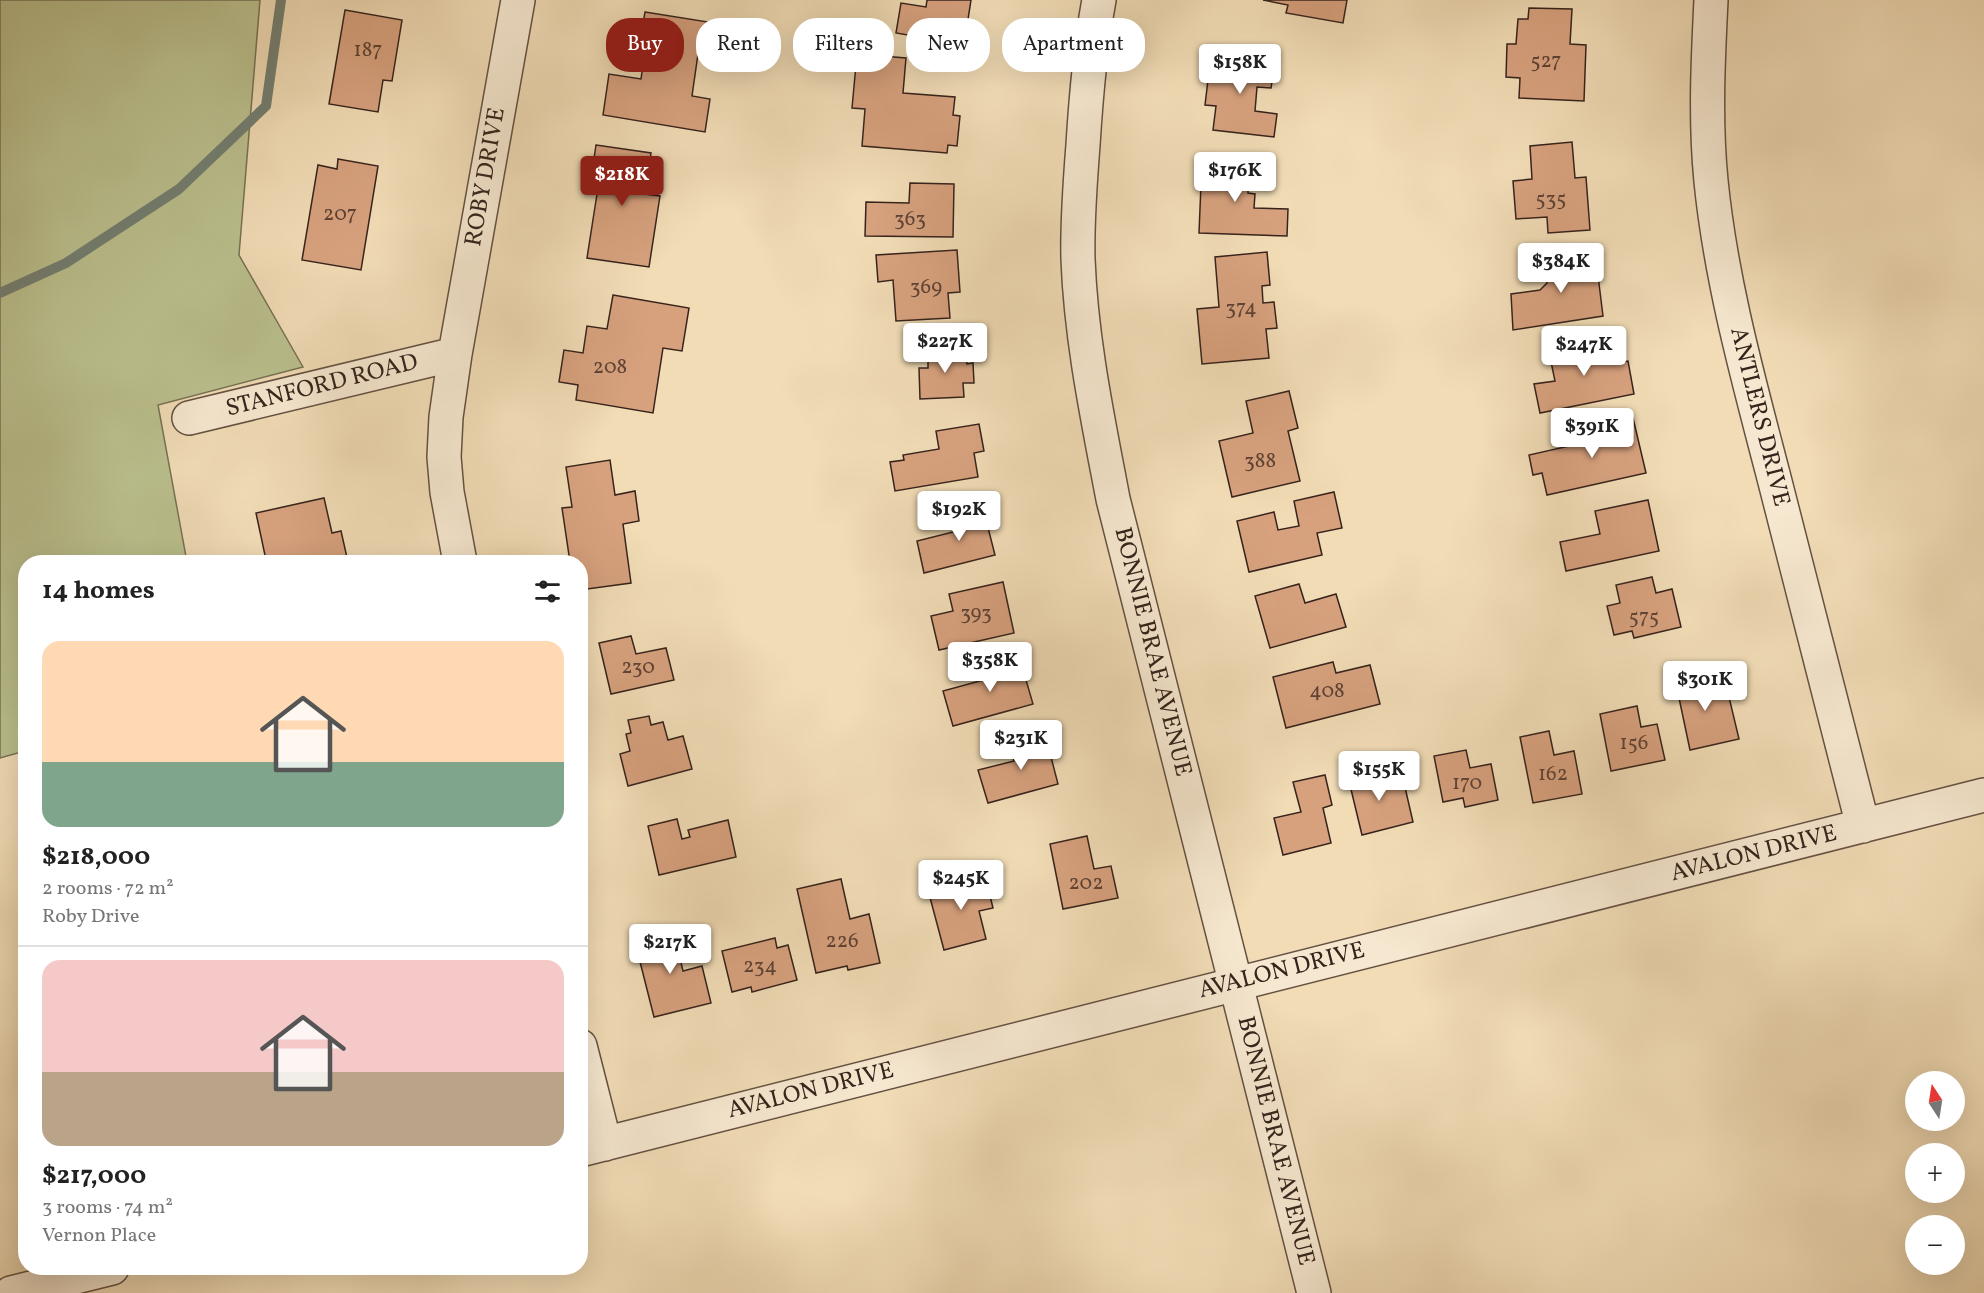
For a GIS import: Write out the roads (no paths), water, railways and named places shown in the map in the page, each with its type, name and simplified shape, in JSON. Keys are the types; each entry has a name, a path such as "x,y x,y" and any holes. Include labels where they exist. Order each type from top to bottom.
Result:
{"street":[{"name":"ROBY DRIVE","path":"459,555 447,492 444,457 446,417 455,354 518,0"},
{"name":"BONNIE BRAE AVENUE","path":"1099,0 1087,86 1079,205 1078,260 1083,319 1094,397 1113,499 1314,1293"},
{"name":"ANTLERS DRIVE","path":"1711,0 1707,70 1708,128 1711,181 1720,247 1737,336 1863,826"},
{"name":"STANFORD ROAD","path":"189,418 455,354"},
{"name":"AVALON DRIVE","path":"593,1146 1984,795"},
{"path":"588,1108 593,1146"},
{"path":"11,1293 84,1275"}],"waterway":[{"path":"0,293 66,263 179,189 266,106 281,0"}]}
